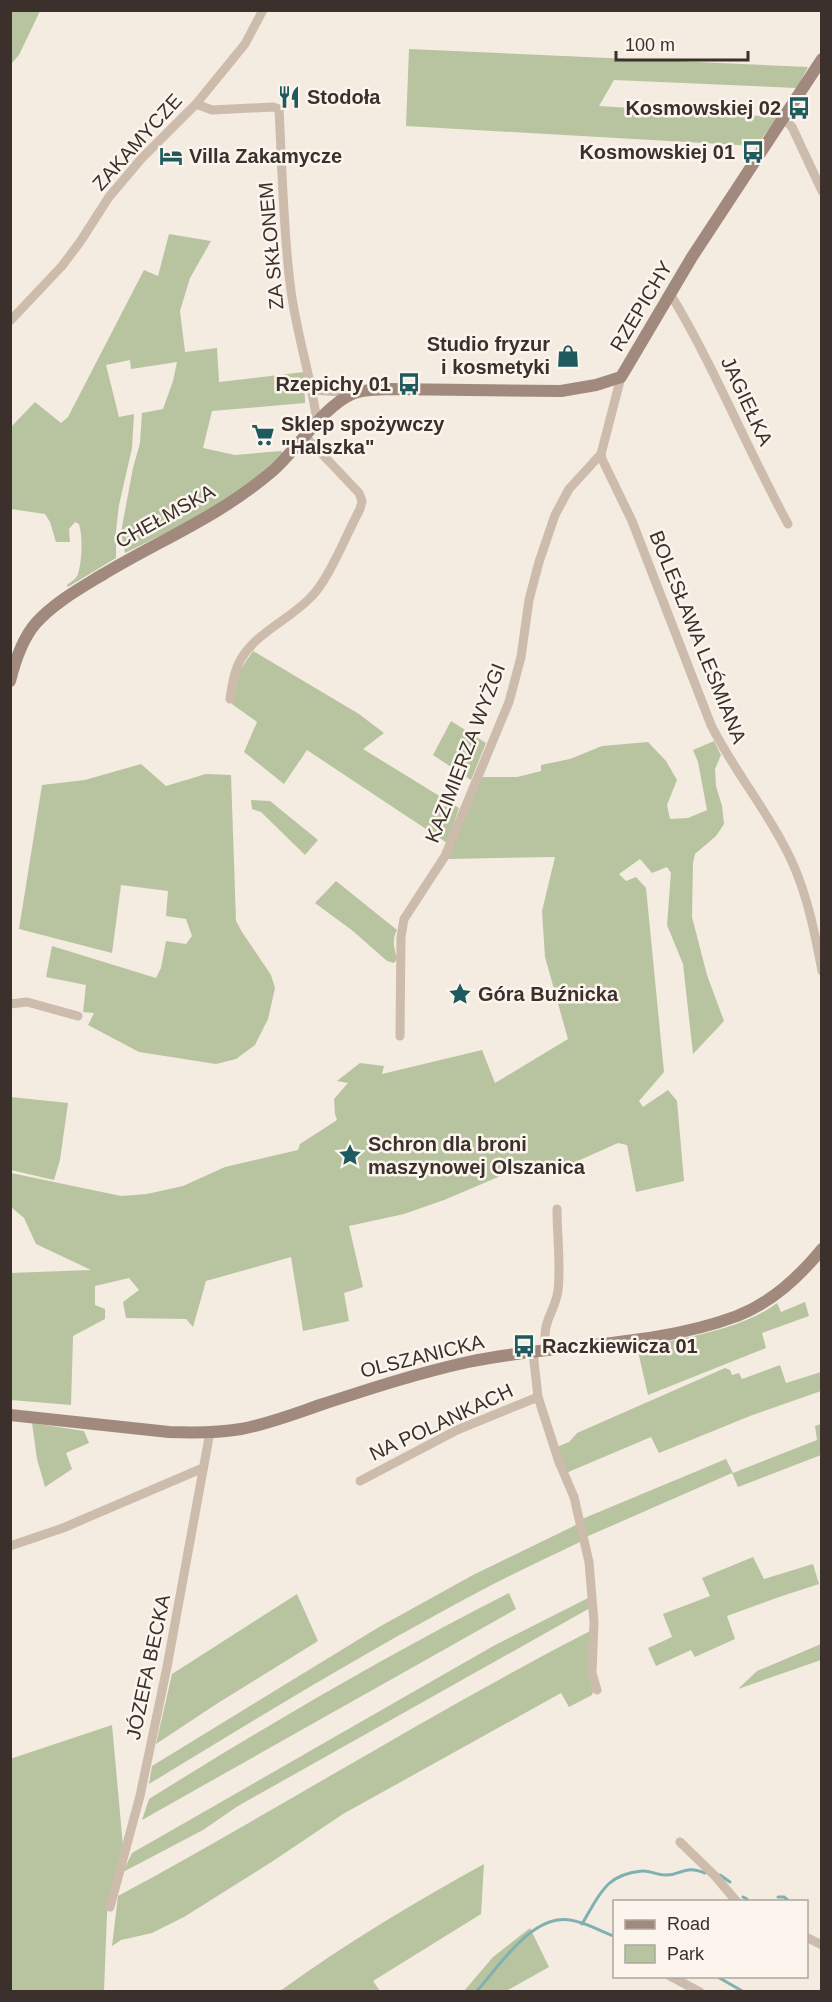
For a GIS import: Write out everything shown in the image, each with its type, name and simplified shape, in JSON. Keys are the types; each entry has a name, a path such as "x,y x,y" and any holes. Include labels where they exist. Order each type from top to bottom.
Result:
{"street":[{"name":"ZAKAMYCZE","path":"10,321 68,258 109,198 141,159 196,104 245,44 263,10"},
{"name":"RZEPICHY","path":"353,393 388,389 561,391 596,385 621,377 692,257 822,59"},
{"name":"ZA SKŁONEM","path":"196,104 212,110 273,107 279,109 290,284 299,334 313,390 317,422"},
{"path":"783,118 792,127 822,191"},
{"name":"JAGIEŁKA","path":"671,295 698,339 752,456 788,524"},
{"path":"601,454 621,377"},
{"path":"313,390 353,393"},
{"name":"CHEŁMSKA","path":"10,681 24,640 35,624 48,612 81,588 233,501 271,472 317,422 353,393"},
{"path":"230,699 240,660 254,643 311,598 360,509 362,501 359,493 305,436"},
{"name":"BOLESŁAWA LEŚMIANA","path":"601,454 632,521 711,725 726,755 775,831 801,883 812,920 822,971"},
{"name":"KAZIMIERZA WYŻGI","path":"400,1036 400,937 405,918 445,856 509,702 519,665 529,600 555,515 569,489 601,454"},
{"path":"10,1004 27,1002 78,1016"},
{"path":"547,1350 544,1339 546,1323 558,1292 556,1209"},
{"name":"OLSZANICKA","path":"10,1415 169,1432 210,1432 255,1426 444,1368 533,1352 672,1334 739,1315 758,1306 788,1286 822,1249"},
{"path":"533,1352 538,1397 555,1452 574,1497 589,1562 594,1622 592,1673 597,1690"},
{"name":"NA POLANKACH","path":"360,1481 457,1430 538,1397"},
{"name":"JÓZEFA BECKA","path":"110,1908 140,1796 210,1432"},
{"path":"10,1546 71,1524 204,1468"},
{"path":"680,1842 715,1876 735,1900"},
{"path":"808,1938 822,1945"},
{"path":"672,1978 700,1992"}],"green space":[{"path":"11,10 40,11 19,55 11,64"},
{"path":"409,49 808,67 797,88 614,80 599,106 778,117 756,146 406,126"},
{"path":"169,234 211,241 190,278 180,311 185,352 217,348 219,382 304,372 305,403 212,411 203,448 235,455 281,451 283,453 248,485 198,517 125,553 121,532 140,443 142,413 163,409 177,362 131,369 130,360 106,365 119,417 134,414 132,448 119,505 116,558 68,587 67,585 76,577 79,569 81,542 79,524 75,522 69,529 70,542 56,542 45,514 11,509 10,428 35,402 61,423 68,417 144,270 158,276"},
{"path":"253,651 359,714 384,733 363,749 459,808 447,843 307,750 284,784 244,752 257,722 232,704 240,670"},
{"path":"451,721 486,743 471,780 433,755"},
{"path":"714,741 721,755 715,769 724,824 716,836 695,854 692,917 707,975 724,1021 693,1054 683,964 667,925 671,873 667,867 652,873 640,859 619,874 626,881 636,877 646,888 664,1072 639,1101 643,1107 668,1090 677,1101 684,1181 636,1192 627,1145 618,1143 571,1164 525,1174 524,1166 444,1200 404,1214 349,1226 363,1287 344,1293 349,1321 303,1331 291,1257 206,1281 193,1327 186,1319 126,1318 123,1302 139,1290 129,1278 95,1286 95,1305 105,1309 105,1319 73,1336 71,1405 11,1400 10,1273 91,1270 36,1244 24,1218 11,1207 11,1173 121,1196 147,1194 183,1186 225,1167 298,1150 300,1144 337,1120 334,1099 348,1083 337,1081 360,1063 384,1066 382,1074 482,1050 495,1083 568,1039 545,957 542,911 555,857 447,859 482,777 517,777 541,771 541,765 570,759 602,746 648,742 666,761 677,780 667,805 670,819 688,818 707,810 698,762 693,750"},
{"path":"141,764 166,786 206,774 231,775 236,921 271,975 275,988 268,1019 255,1045 236,1059 216,1064 139,1052 88,1025 94,1013 83,1012 86,985 46,977 52,946 156,978 161,968 166,941 186,944 192,936 186,919 166,916 168,891 121,885 112,953 19,929 42,785 85,780"},
{"path":"251,800 270,801 318,840 305,855 261,812 252,809"},
{"path":"336,881 397,930 394,941 397,959 394,963 387,961 353,931 315,903"},
{"path":"11,1097 68,1103 60,1160 54,1180 11,1170"},
{"path":"805,1302 809,1316 762,1333 766,1348 648,1395 637,1347 729,1327 777,1303 781,1312"},
{"path":"780,1365 786,1383 821,1372 821,1391 750,1416 659,1453 651,1437 566,1473 557,1447 569,1442 577,1433 725,1368 730,1370 732,1375 739,1373 742,1379"},
{"path":"32,1423 84,1431 89,1443 66,1453 72,1469 45,1487 37,1459"},
{"path":"821,1424 821,1455 738,1487 732,1473 586,1537 582,1519 726,1459 733,1473 817,1440 815,1426"},
{"path":"578,1524 582,1541 496,1583 399,1635 149,1784 152,1766 379,1627 473,1575"},
{"path":"753,1557 764,1579 813,1564 819,1584 727,1616 735,1639 695,1657 691,1650 656,1666 648,1648 672,1637 663,1614 710,1596 702,1578"},
{"path":"509,1593 516,1609 142,1820 149,1799 371,1667"},
{"path":"297,1594 318,1641 156,1744 172,1674"},
{"path":"590,1597 590,1608 238,1806 203,1830 123,1872 132,1853 495,1645"},
{"path":"592,1630 594,1689 592,1695 569,1707 561,1693 343,1814 184,1917 152,1933 121,1940 112,1946 118,1896 472,1694"},
{"path":"821,1644 821,1660 738,1689 757,1671"},
{"path":"112,1725 123,1846 107,1913 104,1991 11,1991 10,1759"},
{"path":"484,1864 481,1914 373,1981 380,1991 280,1991 380,1924"},
{"path":"530,1928 549,1967 506,1991 464,1991 493,1957"}],"waterway":[{"path":"582,1924 604,1888 619,1877 645,1871 665,1875 687,1870 705,1873"},
{"path":"720,1875 730,1882"},
{"path":"743,1897 747,1899"},
{"path":"778,1897 788,1900"},
{"path":"476,1992 517,1944 542,1925 556,1920 570,1920 613,1936"},
{"path":"720,1978 744,1992"}],"place":[{"name":"Stodoła","path":"289,97"},
{"name":"Kosmowskiej 02","path":"799,108"},
{"name":"Kosmowskiej 01","path":"753,152"},
{"name":"Villa Zakamycze","path":"171,156"},
{"name":"Studio fryzur i kosmetyki","path":"568,356"},
{"name":"Rzepichy 01","path":"409,384"},
{"name":"Sklep spożywczy \"Halszka\"","path":"263,435"},
{"name":"Góra Buźnicka","path":"460,994"},
{"name":"Schron dla broni maszynowej Olszanica","path":"350,1155"},
{"name":"Raczkiewicza 01","path":"524,1346"}]}
